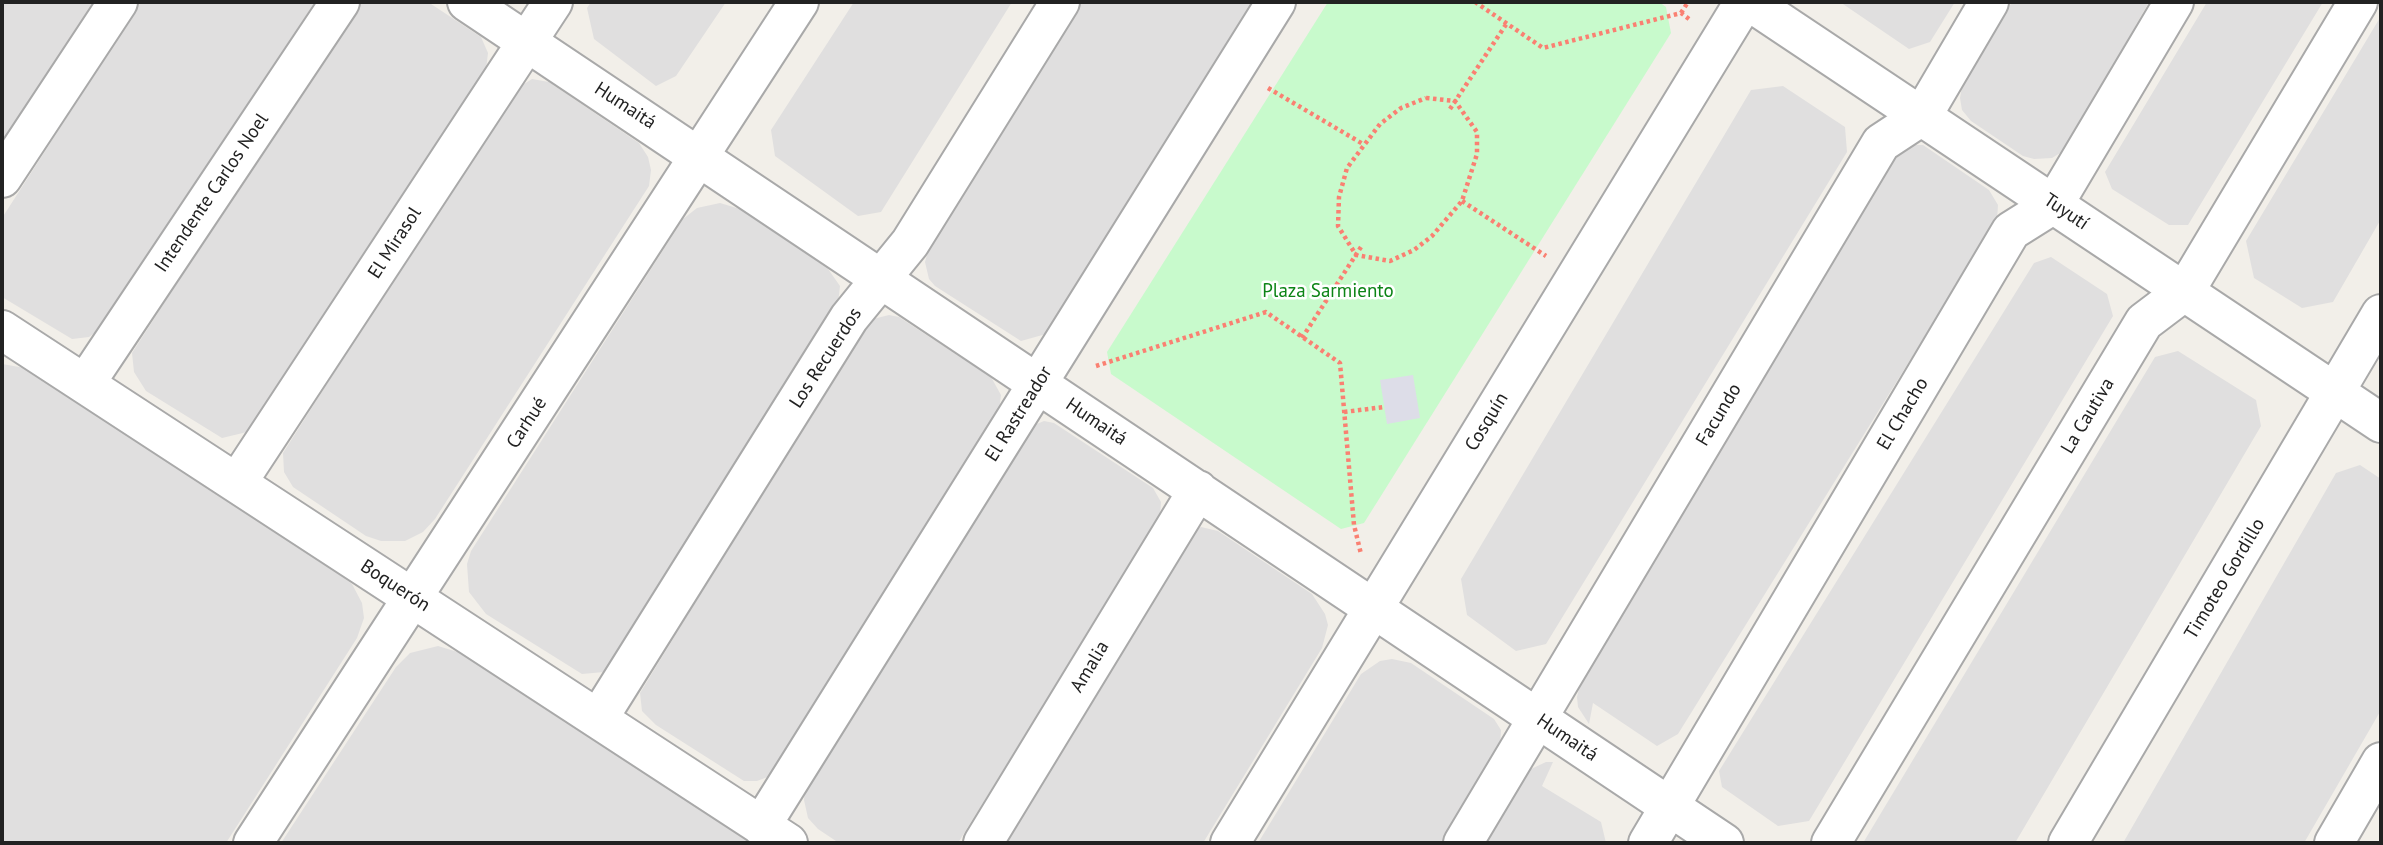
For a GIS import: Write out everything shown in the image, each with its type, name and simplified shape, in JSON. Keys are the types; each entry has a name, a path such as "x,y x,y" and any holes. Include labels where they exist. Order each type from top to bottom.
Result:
{"street":[{"path":"2,178 118,2"},
{"name":"Intendente Carlos Noel","path":"85,384 340,2"},
{"name":"Humaitá","path":"467,2 1724,843"},
{"name":"El Mirasol","path":"237,483 552,2"},
{"name":"Carhué","path":"253,843 799,2"},
{"name":"Los Recuerdos","path":"598,719 849,318 911,243 1060,2"},
{"name":"El Rastreador","path":"774,835 1038,383 1276,2"},
{"name":"Cosquín","path":"1230,843 1718,41 1747,2"},
{"name":"Tuyutí","path":"1747,2 2381,422"},
{"name":"Facundo","path":"1463,843 1881,144 1922,116 1989,2"},
{"name":"El Chacho","path":"1648,843 2011,231 2054,204 2174,2"},
{"name":"La Cautiva","path":"1832,843 2144,322 2185,291 2358,2"},
{"name":"Timoteo Gordillo","path":"2067,843 2381,314"},
{"name":"Boquerón","path":"2,330 774,835"},
{"name":"Amalia","path":"983,843 1198,490"},
{"path":"2334,843 2381,762"}],"path":[{"path":"1475,2 1543,48 1681,13 1688,2"},
{"path":"1681,13 1718,41"},
{"path":"1450,110 1507,23"},
{"path":"1272,90 1363,145"},
{"path":"1426,98 1455,101 1478,132 1477,155 1462,201 1432,236 1414,250 1390,261 1356,254 1338,226 1339,197 1347,168 1380,124 1401,108 1426,98"},
{"path":"1462,201 1536,249"},
{"path":"1302,338 1360,247"},
{"path":"1110,362 1266,312 1339,363 1354,525 1374,609"},
{"path":"1344,412 1384,407"}],"shaded area":[{"path":"2,2 99,2 2,151"},
{"path":"141,2 315,2 104,326 89,337 72,339 2,297 2,218"},
{"path":"358,2 428,2 481,37 488,53 486,69 247,432 222,438 146,391 134,372 132,353"},
{"path":"591,2 726,2 676,76 656,86 594,39 587,8"},
{"path":"854,2 1012,2 881,212 858,216 775,156 771,130"},
{"path":"1081,2 1253,2 1046,334 1021,341 935,286 929,279 925,262 929,248"},
{"path":"1840,2 1955,2 1930,42 1909,49"},
{"path":"2012,2 2149,2 2065,150 2052,158 2034,159 2023,156 1971,121 1962,110 1960,98 1963,81"},
{"path":"2207,2 2323,2 2188,225 2169,225 2112,189 2105,172"},
{"path":"2381,16 2381,219 2333,302 2302,308 2254,278 2246,241"},
{"path":"532,79 549,82 639,143 648,157 651,170 649,186 435,519 423,532 405,541 381,541 366,536 293,487 284,472 283,453 513,91"},
{"path":"1783,86 1845,127 1847,152 1546,644 1516,651 1467,615 1461,579 1751,90"},
{"path":"1906,145 1923,145 1989,190 1998,205 1997,220 1678,734 1657,746 1593,703 1589,724 1578,707 1577,697 1581,681 1891,155"},
{"path":"720,203 740,209 826,266 840,286 838,304 613,665 604,672 582,674 486,614 469,592 467,564 471,551 683,219 697,208"},
{"path":"2051,257 2107,294 2113,316 1809,821 1778,826 1722,787 1719,771 2034,263"},
{"path":"889,315 899,317 991,377 1001,395 999,411 770,776 757,781 744,781 656,725 642,711 640,693 864,326 873,319"},
{"path":"2178,351 2256,400 2261,426 2015,843 1863,843 2155,357"},
{"path":"2,364 25,368 343,577 352,584 362,603 364,618 357,638 226,843 2,843"},
{"path":"1413,375 1420,418 1387,424 1380,380"},
{"path":"1044,421 1054,423 1153,488 1161,502 1160,517 958,843 839,843 818,829 808,818 804,800 805,789 1032,426"},
{"path":"2360,465 2381,479 2381,710 2304,843 2123,843 2336,473"},
{"path":"1201,527 1218,531 1312,594 1325,614 1328,625 1322,648 1203,843 999,843 1195,530"},
{"path":"438,646 461,653 752,843 281,843 396,667 410,653"},
{"path":"1392,659 1411,663 1494,719 1501,730 1500,749 1444,843 1258,843 1361,674 1380,661"},
{"path":"1546,762 1553,762 1542,786 1601,822 1606,843 1485,843 1529,770"}],"green space":[{"name":"Plaza Sarmiento","path":"1328,2 1659,2 1666,7 1671,33 1364,523 1341,529 1111,374 1107,352"}]}
